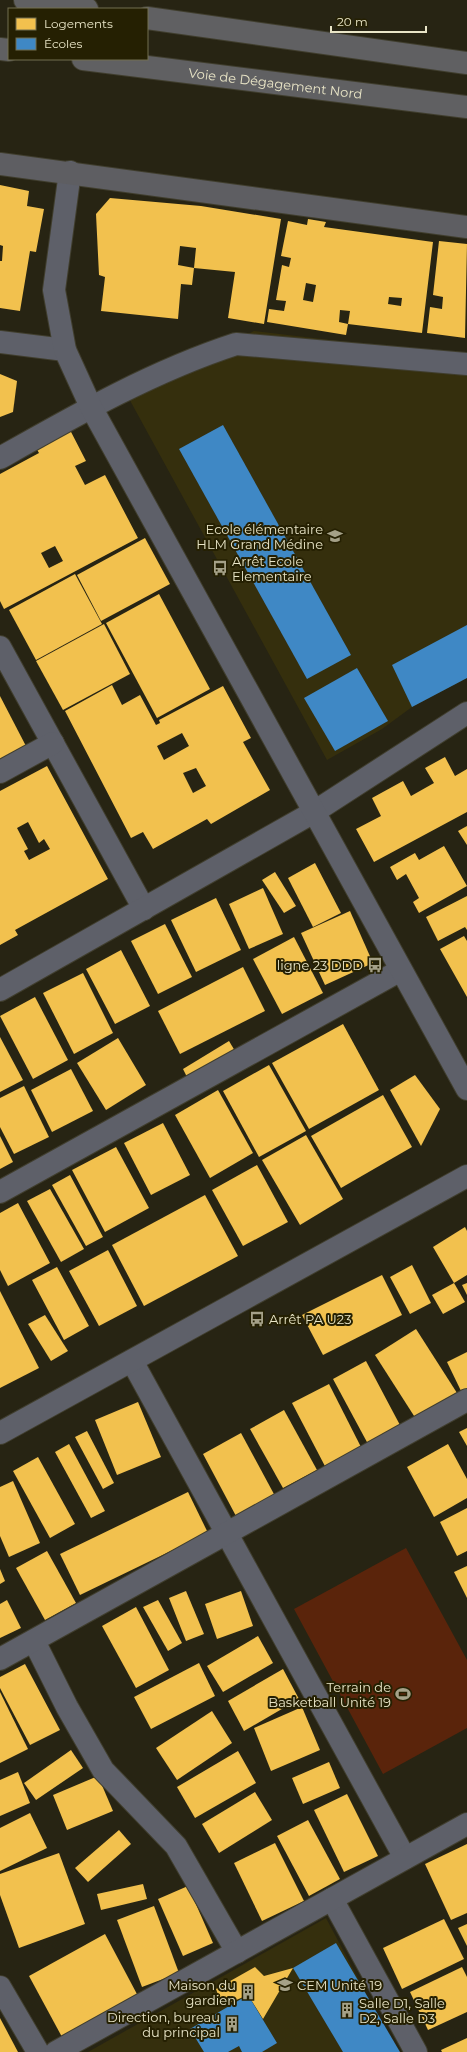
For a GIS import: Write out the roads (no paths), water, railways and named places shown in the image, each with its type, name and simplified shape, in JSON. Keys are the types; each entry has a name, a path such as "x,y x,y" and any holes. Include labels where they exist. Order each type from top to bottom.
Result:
{"highway":[{"path":"25,0 80,8"},
{"path":"148,18 467,63"},
{"name":"Voie de Dégagement Nord","path":"91,60 467,106"}],"main road":[{"path":"0,164 70,172 467,226"}],"street":[{"path":"70,172 54,290 65,350 91,407 467,1089"},
{"path":"0,342 65,350"},
{"path":"0,458 91,407 207,353 236,344 467,364"},
{"path":"0,647 144,909"},
{"path":"0,990 314,812 467,713"},
{"path":"0,772 53,743"},
{"path":"0,1192 401,970"},
{"path":"0,1433 467,1176"},
{"path":"132,1361 228,1532 405,1858"},
{"path":"0,1659 467,1400"},
{"path":"34,1641 67,1707 103,1770 176,1846 237,1952"},
{"path":"56,2052 467,1824"},
{"path":"332,1899 416,2052"},
{"path":"0,1987 38,2052"}],"place":[{"name":"Ecole élémentaire HLM Grand Médine","path":"335,536"},
{"name":"Arrêt Ecole Elementaire","path":"220,568"},
{"name":"ligne 23 DDD","path":"375,965"},
{"name":"Arrêt PA U23","path":"257,1319"},
{"name":"Terrain de Basketball Unité 19","path":"403,1694"},
{"name":"CEM Unité 19","path":"285,1985"},
{"name":"Maison du gardien","path":"248,1992"},
{"name":"Salle D1, Salle D2, Salle D3","path":"347,2010"},
{"name":"Direction, bureau du principal","path":"232,2024"}]}
